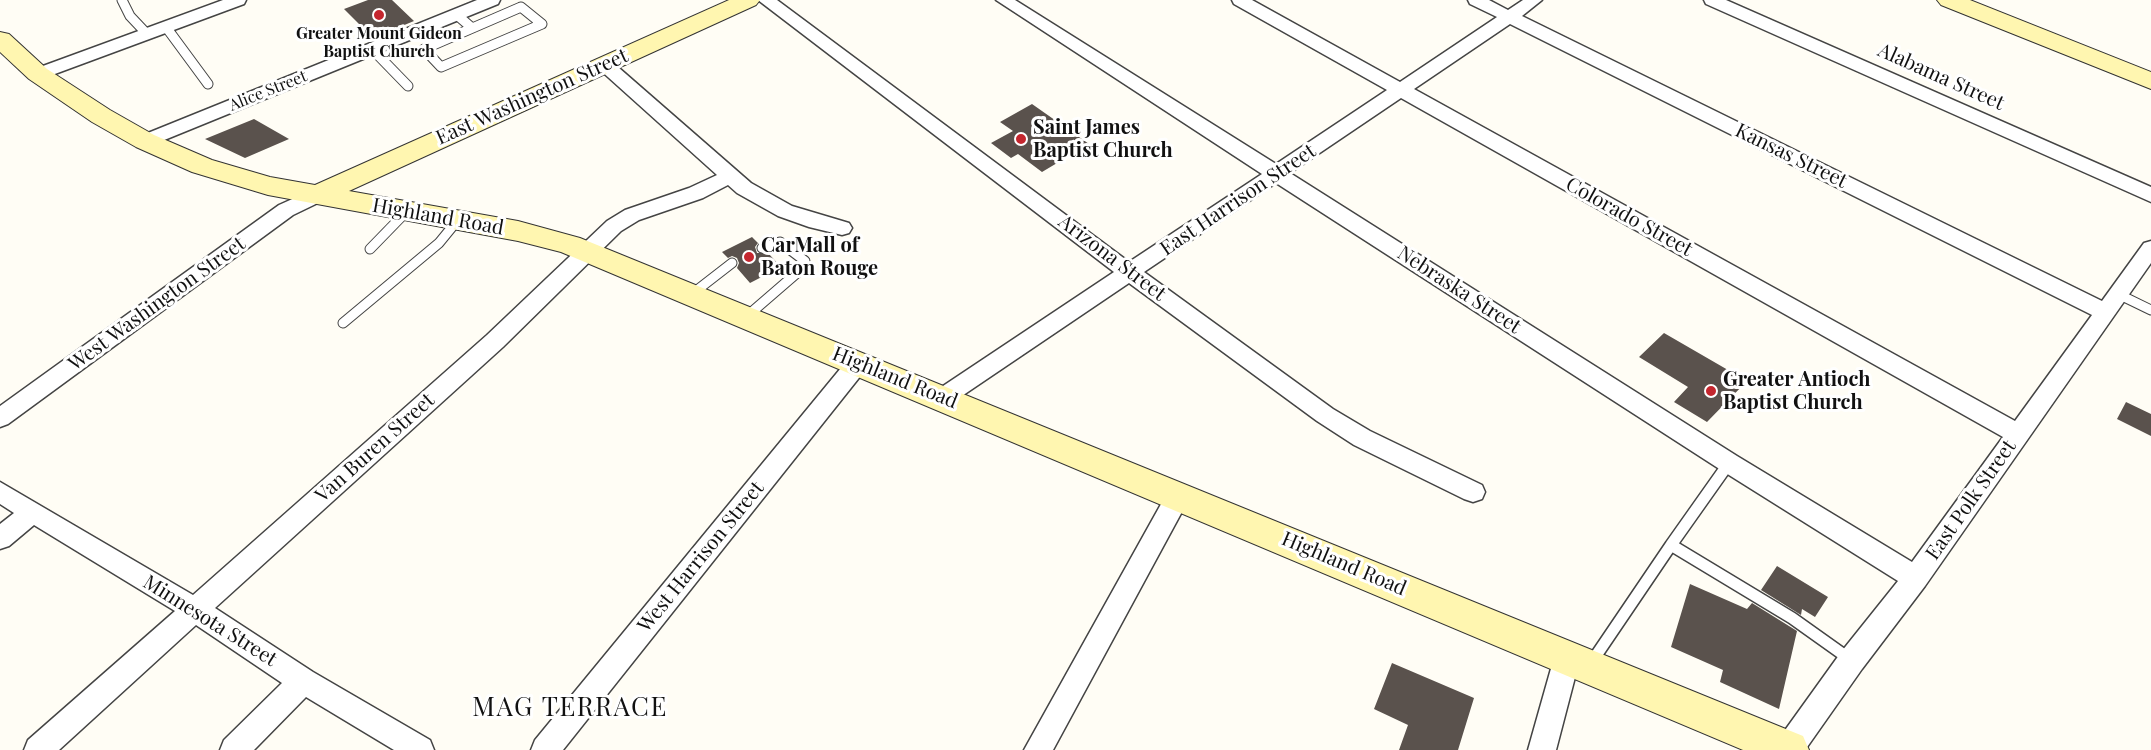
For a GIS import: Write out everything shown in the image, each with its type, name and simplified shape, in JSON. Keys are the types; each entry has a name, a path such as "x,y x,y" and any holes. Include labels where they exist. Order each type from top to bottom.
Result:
{"street":[{"path":"38,74 238,0"},
{"name":"Alice Street","path":"145,141 492,0"},
{"name":"East Washington Street","path":"317,195 748,0"},
{"name":"Arizona Street","path":"766,0 1325,415 1362,438 1473,492"},
{"name":"Nebraska Street","path":"1004,0 1729,463 1916,578"},
{"name":"Colorado Street","path":"1240,0 2018,434"},
{"name":"Kansas Street","path":"1476,0 2112,303"},
{"name":"East Harrison Street","path":"942,398 1534,0"},
{"name":"Alabama Street","path":"1712,0 2151,195"},
{"path":"1949,0 2151,81"},
{"name":"Highland Road","path":"0,39 38,74 145,141 219,172 268,186 544,237 587,252 1179,495 1788,750"},
{"path":"605,65 744,188 786,211 816,222 842,228"},
{"name":"Van Buren Street","path":"38,750 495,340 622,220 696,193 730,176"},
{"name":"West Washington Street","path":"0,418 286,210 317,195"},
{"name":"East Polk Street","path":"1788,750 1852,660 1916,578 2151,250"},
{"name":"West Harrison Street","path":"545,750 858,363"},
{"name":"Minnesota Street","path":"0,492 194,609 303,681 420,750"},
{"path":"1038,750 1179,495"},
{"path":"0,538 33,512"},
{"path":"1542,750 1578,662"},
{"path":"234,750 303,681"}],"lane":[{"path":"122,0 130,16 147,34"},
{"path":"521,7 542,24 441,67 423,49 472,28 521,7"},
{"path":"457,15 472,28"},
{"path":"166,27 208,84"},
{"path":"372,49 408,86"},
{"path":"370,249 406,212"},
{"path":"343,323 439,243 457,220"},
{"path":"746,317 804,266 805,261 780,242 762,248"},
{"path":"692,294 732,263"},
{"path":"2112,303 2151,310"},
{"path":"1578,662 1671,545 1729,463"},
{"path":"1671,545 1792,618 1852,660"}],"building":[{"name":"Greater Mount Gideon Baptist Church","path":"368,0 392,0 414,21 373,38 344,9"},
{"name":"Saint James Baptist Church","path":"1032,104 1089,144 1042,172 1018,154 1011,158 991,143 1013,131 1000,122"},
{"path":"254,119 289,139 245,158 205,139"},
{"name":"CarMall of Baton Rouge","path":"752,237 758,243 755,247 757,253 768,253 781,267 750,283 737,268 739,263 737,258 732,256 728,258 722,252"},
{"path":"1664,333 1747,381 1707,422 1674,402 1688,387 1639,357"},
{"path":"2126,402 2151,414 2151,436 2117,419"},
{"path":"1777,566 1828,597 1815,617 1802,609 1801,615 1761,590"},
{"path":"1690,584 1747,609 1752,603 1797,631 1779,709 1720,682 1723,670 1671,647"},
{"path":"1392,663 1474,698 1458,750 1399,750 1408,725 1374,709"}],"place":[{"name":"Greater Mount Gideon Baptist Church","path":"379,15"},
{"name":"Saint James Baptist Church","path":"1021,139"},
{"name":"CarMall of Baton Rouge","path":"749,257"},
{"name":"Greater Antioch Baptist Church","path":"1711,391"}],"district":[{"name":"MAG TERRACE","path":"570,708"}]}
